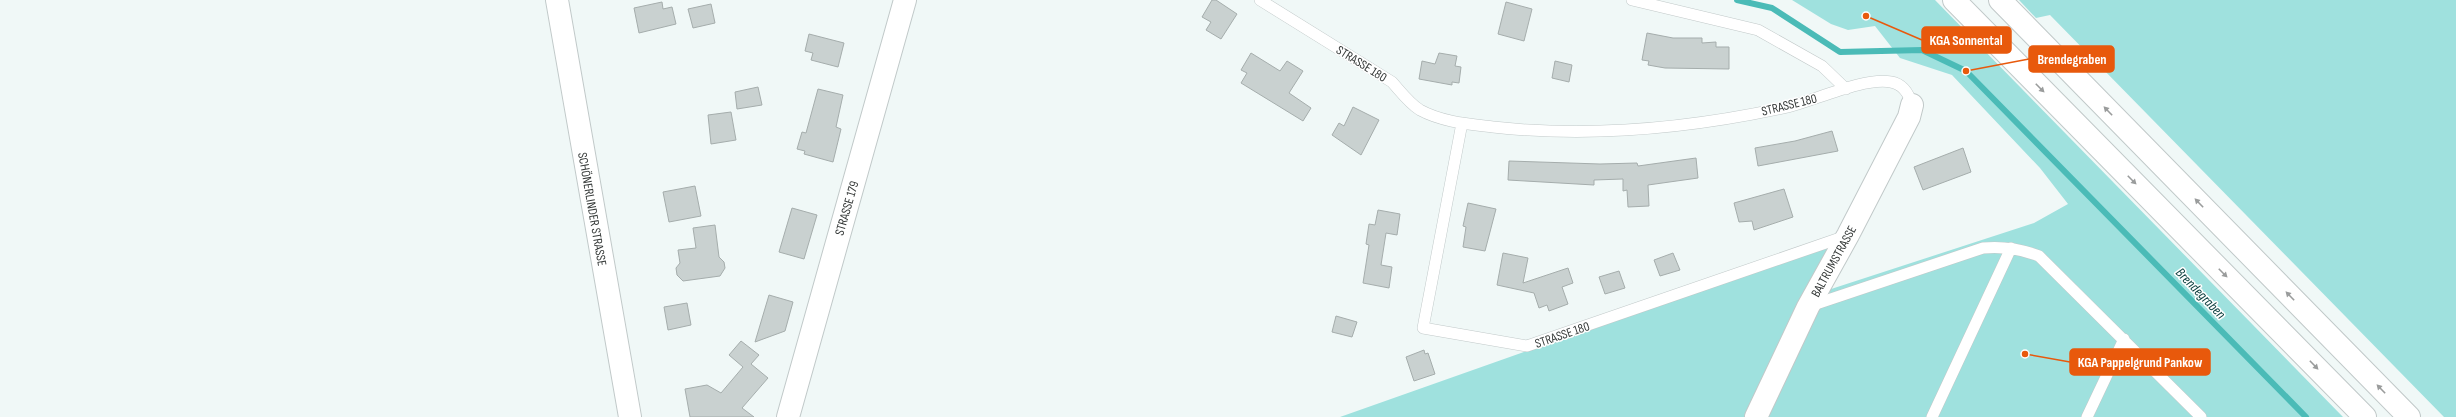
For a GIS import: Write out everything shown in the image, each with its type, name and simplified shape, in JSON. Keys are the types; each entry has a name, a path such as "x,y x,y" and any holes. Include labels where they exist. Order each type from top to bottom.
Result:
{"main road":[{"name":"SCHÖNERLINDER STRASSE","path":"557,0 630,417"},
{"name":"STRASSE 179","path":"788,417 905,0"},
{"path":"1954,0 2365,417"},
{"path":"2000,0 2409,417"},
{"name":"BALTRUMSTRASSE","path":"1756,417 1808,307 1848,235 1909,117 1912,105"}],"lane":[{"name":"STRASSE 180","path":"1260,0 1392,82 1408,100 1420,110 1462,123 1509,129 1580,132 1643,129 1717,120 1789,106 1846,89 1876,82 1891,82 1902,87 1909,95 1912,105"},
{"path":"1632,0 1758,30 1822,66 1846,89"},
{"name":"STRASSE 180","path":"1462,123 1423,328 1527,346 1848,235"},
{"path":"1808,307 1983,248 2011,248 2039,256 2202,417"},
{"path":"1932,417 2011,248"},
{"path":"2087,417 2124,339"}],"shaded area":[{"path":"1792,0 1935,0 2343,417 1765,417 1825,291 2034,223 2068,204 2040,168 1952,75 1900,58 1875,26 1848,30 1831,24"},
{"path":"2019,0 2456,0 2456,417 2444,417 2050,15 2036,18"},
{"path":"1835,242 1750,417 1340,417"}],"building":[{"path":"1212,0 1216,0 1237,14 1221,39 1206,30 1211,22 1202,17"},
{"path":"662,2 663,9 672,7 676,24 639,33 634,8"},
{"path":"1506,2 1532,9 1524,41 1498,34"},
{"path":"711,4 715,23 693,28 688,9"},
{"path":"1647,33 1673,38 1702,38 1702,43 1716,42 1716,47 1729,47 1729,69 1665,68 1648,65 1649,61 1642,60"},
{"path":"809,34 844,43 838,67 811,60 813,53 805,51"},
{"path":"1251,53 1280,71 1287,61 1303,71 1289,93 1311,108 1303,121 1241,83 1247,73 1241,70"},
{"path":"1439,53 1457,56 1455,66 1461,67 1459,83 1452,82 1452,85 1419,79 1422,61 1435,64"},
{"path":"1555,61 1572,65 1569,82 1552,78"},
{"path":"758,87 762,105 737,109 735,92"},
{"path":"818,89 843,95 836,127 841,129 833,162 804,154 805,151 797,149 802,132 806,133"},
{"path":"1353,107 1379,120 1361,155 1332,135 1339,123 1344,126"},
{"path":"731,112 736,140 711,144 708,115"},
{"path":"1832,131 1838,151 1758,166 1755,148 1795,141"},
{"path":"1963,148 1971,172 1923,190 1914,167"},
{"path":"1696,158 1698,178 1648,185 1649,206 1628,207 1627,190 1623,191 1623,179 1594,180 1594,185 1508,180 1509,161 1600,164 1637,163 1638,166"},
{"path":"695,186 701,216 669,222 663,192"},
{"path":"1784,189 1793,217 1754,230 1752,221 1739,222 1734,203"},
{"path":"1468,203 1496,209 1485,251 1463,247 1466,227 1463,226"},
{"path":"792,208 817,215 804,259 779,252"},
{"path":"1378,210 1400,214 1397,235 1386,233 1381,265 1392,267 1389,288 1363,283 1369,245 1366,244 1369,224 1375,225"},
{"path":"715,225 719,257 724,262 725,268 720,276 683,281 677,275 676,268 680,263 678,250 696,248 693,228"},
{"path":"1503,253 1528,258 1523,283 1568,268 1573,283 1562,287 1568,304 1549,311 1547,305 1539,308 1534,293 1497,285"},
{"path":"1673,253 1680,270 1660,276 1654,260"},
{"path":"1619,271 1625,288 1605,294 1599,277"},
{"path":"769,295 793,302 785,331 755,342"},
{"path":"687,303 691,325 668,330 664,307"},
{"path":"1336,316 1357,322 1352,337 1332,332"},
{"path":"741,341 759,355 751,364 768,378 742,408 754,417 690,417 685,389 707,385 721,393 743,367 729,355"},
{"path":"1424,350 1425,354 1428,353 1435,374 1414,381 1406,357"}],"waterway":[{"name":"Brendegraben","path":"1737,0 1772,8 1840,52 1922,50 1966,71 2306,417"}],"place":[{"name":"KGA Sonnental","path":"1866,16"},
{"name":"Brendegraben","path":"1966,71"},
{"name":"KGA Pappelgrund Pankow","path":"2025,354"}]}
